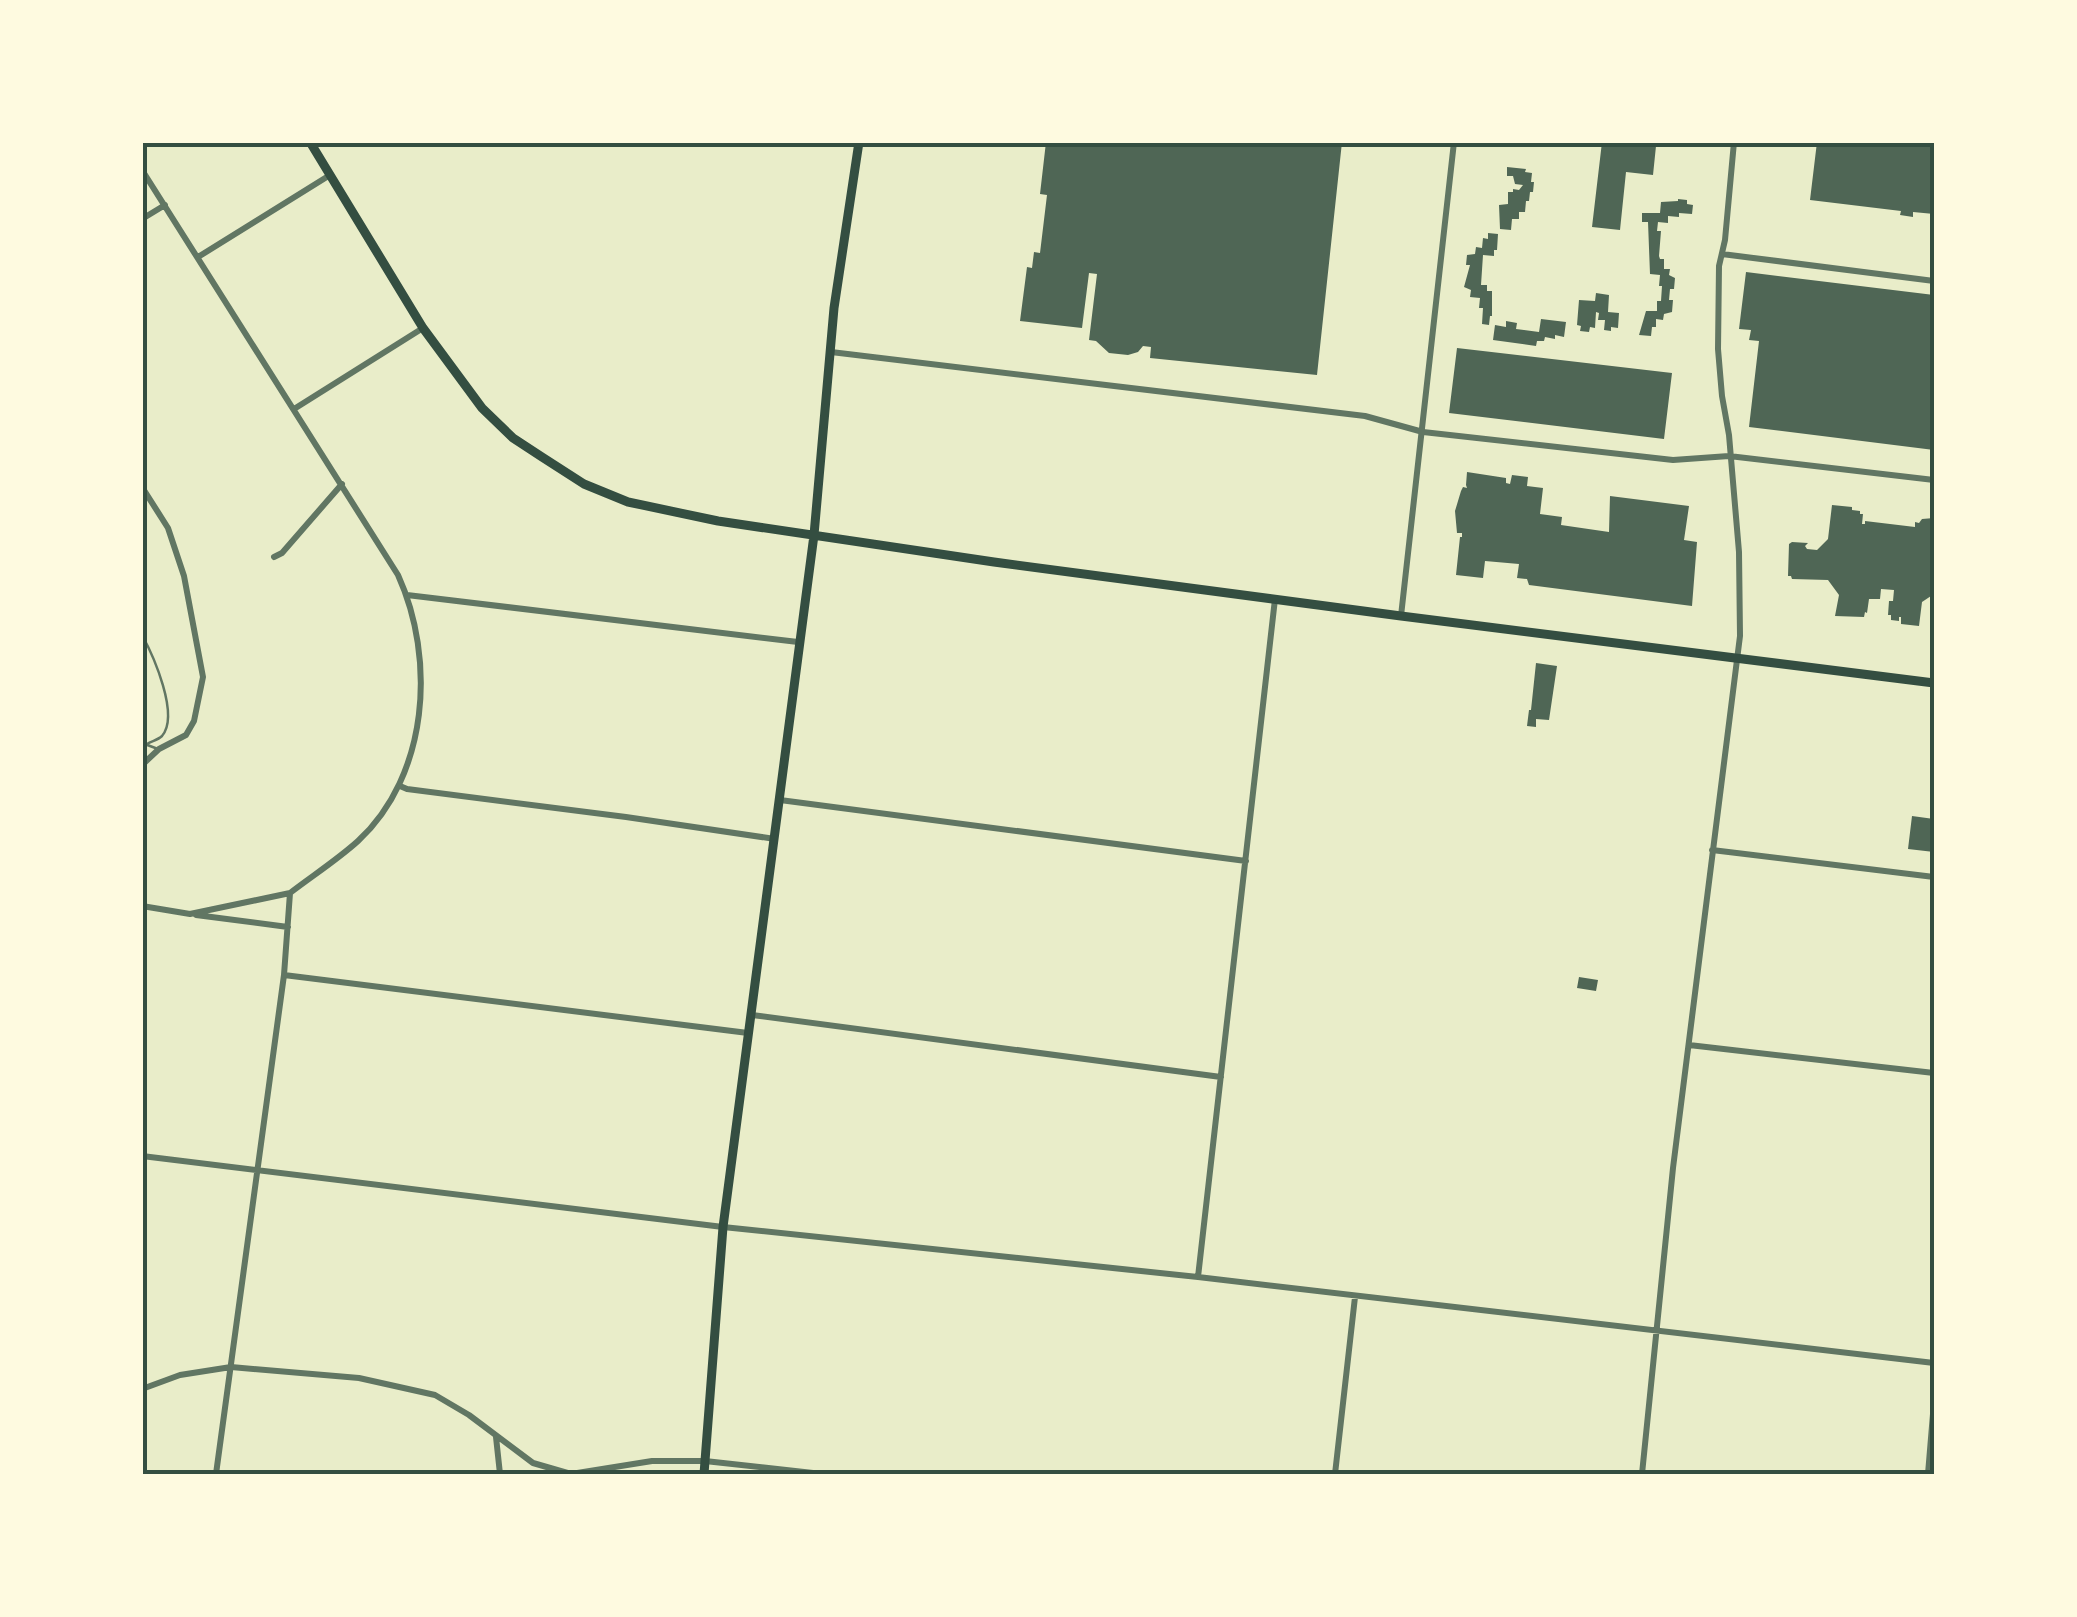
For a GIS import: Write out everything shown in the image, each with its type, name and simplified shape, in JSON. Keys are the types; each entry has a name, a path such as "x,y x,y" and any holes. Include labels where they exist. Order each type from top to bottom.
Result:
{"main road":[{"path":"310,142 423,328 482,408 513,438 584,484 628,502 814,535 1014,564 1934,683"},
{"path":"704,1474 723,1226 814,535 834,308 859,142"}],"street":[{"path":"1401,616 1454,142"},
{"path":"1642,1474 1688,1045 1740,636 1739,552 1718,348 1719,266 1734,142"},
{"path":"142,170 398,575 407,595 422,673 416,734 399,786 359,840 290,893 190,914"},
{"path":"198,257 330,175"},
{"path":"142,219 165,206"},
{"path":"1722,254 1934,280"},
{"path":"294,408 423,328"},
{"path":"832,352 1365,416 1423,432 1674,460 1730,456 1934,480"},
{"path":"274,557 282,554 342,484"},
{"path":"142,487 168,528 184,576 203,677 194,721 186,735 159,750 142,766"},
{"path":"407,595 798,642"},
{"path":"1198,1277 1274,599"},
{"path":"399,786 774,839"},
{"path":"780,800 1246,862"},
{"path":"1712,850 1934,876"},
{"path":"216,1474 284,975 290,893"},
{"path":"142,906 288,927"},
{"path":"284,975 750,1033"},
{"path":"752,1015 1222,1077"},
{"path":"1688,1045 1934,1073"},
{"path":"142,1156 1934,1363"},
{"path":"1336,1474 1355,1297"},
{"path":"142,1389 180,1375 230,1367 359,1378 435,1395 533,1463 571,1474 652,1461 705,1461 822,1474"},
{"path":"1928,1474 1934,1402"},
{"path":"496,1437 500,1474"}],"lane":[{"path":"142,635 164,686 166,713 162,736 145,743"},
{"path":"145,743 159,750"}],"building":[{"path":"1046,142 1342,142 1317,375 1150,358 1151,347 1143,346 1128,355 1109,353 1089,340 1097,274 1089,273 1082,328 1020,321 1027,267 1032,268 1034,252 1040,253 1047,195 1040,194"},
{"path":"1602,142 1656,146 1653,175 1626,172 1620,230 1592,227"},
{"path":"1817,142 1934,142 1934,214 1913,212 1913,217 1900,215 1901,211 1810,200"},
{"path":"1507,167 1526,169 1525,172 1532,173 1534,182 1525,212 1519,212 1519,219 1512,219 1511,230 1500,229 1499,205 1508,204 1508,192 1523,185 1515,184 1513,176 1507,176"},
{"path":"1678,199 1693,205 1692,214 1668,216 1668,223 1658,222 1657,231 1661,231 1660,259 1664,259 1664,269 1670,269 1669,275 1675,278 1669,300 1673,300 1672,312 1664,314 1663,320 1656,319 1651,336 1639,335 1646,311 1657,311 1662,286 1660,275 1650,274 1648,222 1642,222 1642,213 1660,213 1661,202"},
{"path":"1488,233 1498,234 1494,256 1483,255 1481,285 1492,291 1489,325 1482,324 1480,298 1470,297 1471,290 1464,287 1470,265 1466,265 1467,255 1475,254 1476,247 1482,248"},
{"path":"1746,272 1934,295 1934,450 1749,427 1759,341 1749,340 1751,330 1739,329"},
{"path":"1596,293 1609,295 1608,312 1619,313 1618,328 1604,330 1605,320 1598,320 1596,312 1595,328 1580,331 1579,300 1595,301"},
{"path":"1541,319 1566,322 1564,337 1545,337 1536,346 1493,340 1495,325 1506,327 1506,321 1517,323 1516,329 1539,332"},
{"path":"1457,348 1672,373 1664,439 1449,413"},
{"path":"1467,472 1506,478 1510,484 1512,475 1528,477 1527,486 1543,488 1540,514 1562,517 1561,525 1609,532 1610,496 1689,506 1684,540 1697,542 1692,606 1529,585 1527,579 1517,578 1519,564 1485,561 1483,578 1456,575 1462,533 1457,533 1455,511 1463,487 1467,488"},
{"path":"1832,505 1860,511 1862,524 1865,521 1915,527 1915,522 1934,518 1934,594 1922,602 1919,626 1901,624 1901,617 1899,621 1891,620 1889,601 1893,601 1894,590 1881,589 1880,599 1869,599 1864,617 1835,616 1839,595 1828,580 1788,576 1789,544 1808,543 1807,549 1817,550 1828,539"},
{"path":"1536,663 1557,666 1549,720 1536,719 1536,727 1527,726"},
{"path":"1912,816 1934,819 1934,852 1908,849"},
{"path":"1579,977 1598,980 1596,991 1577,988"}]}
